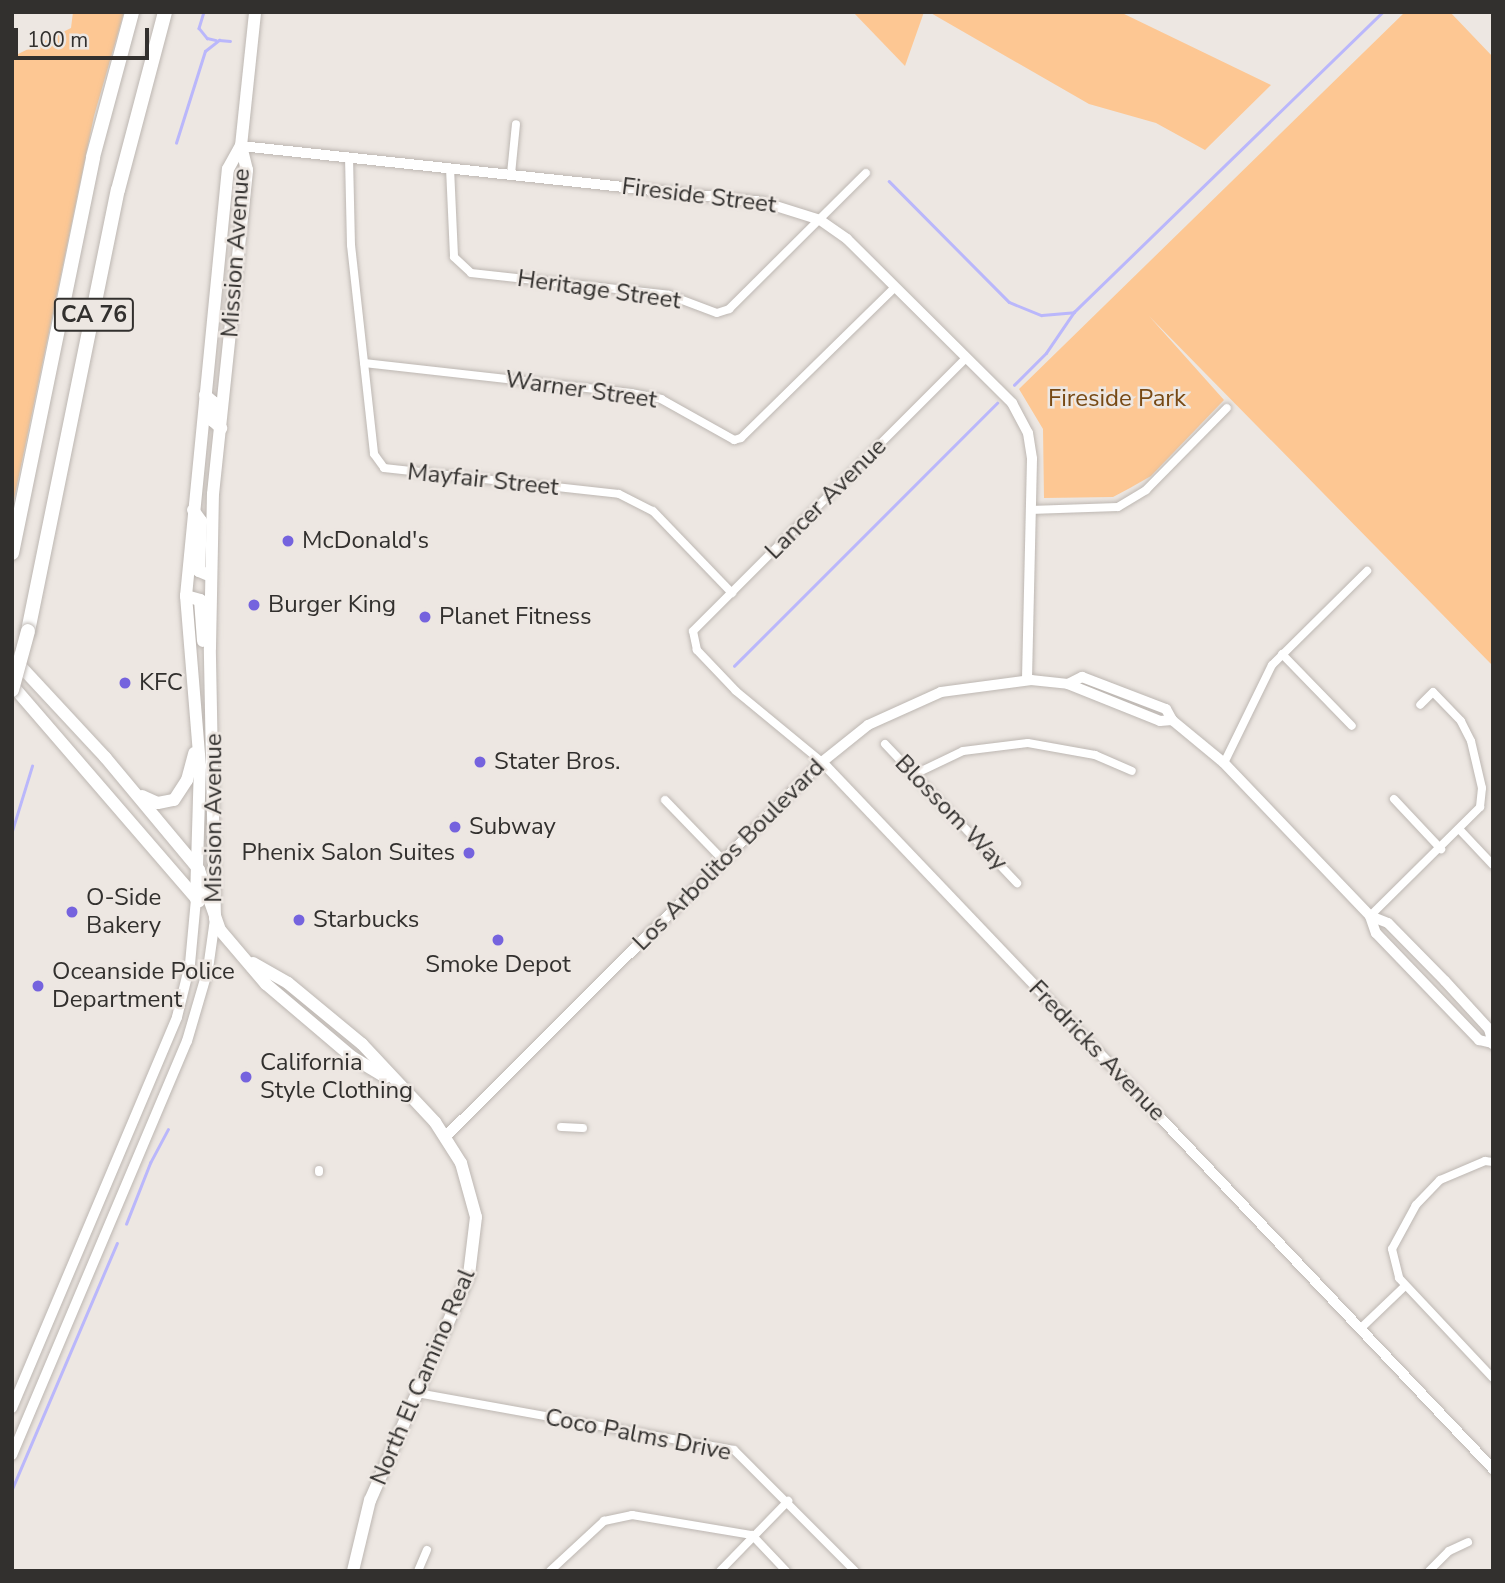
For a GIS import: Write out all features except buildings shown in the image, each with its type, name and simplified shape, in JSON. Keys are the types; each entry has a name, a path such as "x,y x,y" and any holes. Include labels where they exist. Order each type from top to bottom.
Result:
{"highway":[{"name":"CA 76","path":"12,553 93,157 132,12"},
{"name":"CA 76","path":"12,690 28,631 118,190 165,12"}],"main road":[{"name":"Mission Avenue","path":"215,919 211,576 221,428 247,170 241,146 255,12"},
{"name":"Mission Avenue","path":"196,899 199,870 197,732 186,596 192,510 228,169 241,146"},
{"path":"208,362 217,373 218,391 224,397"},
{"path":"205,395 214,402 213,421 221,428"},
{"path":"192,510 201,521 199,570 211,576"},
{"path":"186,596 200,600 202,640 210,649"},
{"path":"12,657 137,794 199,870 215,919"},
{"path":"192,667 200,674 204,714 213,719"},
{"name":"North El Camino Real","path":"12,685 253,963 273,991 321,1032 394,1083"},
{"path":"137,794 158,803 174,800 189,772 197,732"},
{"name":"North El Camino Real","path":"253,963 288,983 331,1020 378,1063 445,1137 467,1176 476,1217 473,1260 365,1512 353,1571"},
{"path":"273,991 327,1022 331,1020"},
{"path":"321,1032 378,1063"}],"street":[{"path":"511,174 516,124"},
{"name":"Fireside Street","path":"241,146 763,202 820,220 846,239 1012,403 1028,433 1030,510 1027,680"},
{"name":"Mayfair Street","path":"349,157 351,245 374,454 384,468 619,494 653,511 732,593"},
{"name":"Heritage Street","path":"450,168 454,257 471,274 669,295 717,313 729,309 866,173"},
{"name":"Warner Street","path":"364,363 631,393 661,399 734,440 741,438 895,287"},
{"name":"Lancer Avenue","path":"693,642 694,631 966,358"},
{"path":"1030,510 1118,507 1146,490 1227,408"},
{"path":"1224,763 1269,669 1367,571"},
{"name":"Fredricks Avenue","path":"693,642 736,691 822,762 1493,1469"},
{"path":"1282,654 1352,726"},
{"name":"Los Arbolitos Boulevard","path":"445,1137 822,762 868,725 941,692 1027,680 1068,684 1160,722 1172,720 1224,763 1370,916 1388,923 1489,1028 1492,1043"},
{"path":"1370,916 1441,849 1480,807 1482,788 1471,741 1461,721 1433,692 1420,705"},
{"path":"915,774 963,751 1028,743 1095,755 1132,771"},
{"name":"Blossom Way","path":"885,744 1017,883"},
{"path":"1394,799 1441,849"},
{"path":"665,800 723,860"},
{"path":"1460,830 1493,865"},
{"name":"Mission Avenue","path":"12,1408 177,1017 190,964 196,899"},
{"name":"Mission Avenue","path":"12,1455 187,1041 208,969 215,919"},
{"path":"561,1127 583,1128"},
{"path":"1493,1162 1485,1161 1440,1180 1416,1205 1392,1250 1405,1286 1493,1378"},
{"path":"1360,1329 1405,1286"},
{"name":"Coco Palms Drive","path":"417,1393 734,1450 788,1501 855,1571"},
{"path":"720,1571 752,1535 788,1501"},
{"path":"550,1571 592,1530 616,1517 752,1535 786,1571"},
{"path":"1429,1571 1449,1551 1468,1542"},
{"path":"418,1571 427,1550"}],"green space":[{"path":"73,12 124,12 94,116 12,509 12,57 71,28"},
{"path":"853,12 924,12 905,66"},
{"path":"929,12 1120,12 1271,85 1205,150 1156,123 1089,104"},
{"name":"Fireside Park","path":"1405,12 1450,12 1493,57 1493,666 1149,316 1224,400 1151,476 1130,488 1113,497 1044,498 1043,429 1019,389"}],"waterway":[{"path":"204,12 199,28 207,38 216,40"},
{"path":"1014,385 1046,353 1074,312 1383,12"},
{"path":"176,143 205,51 219,40 230,41"},
{"path":"889,181 1009,302 1042,315 1074,312"},
{"path":"734,666 997,403"},
{"path":"12,831 32,766"},
{"path":"126,1224 150,1163 168,1129"},
{"path":"12,1489 117,1243"}],"place":[{"name":"McDonald's","path":"288,541"},
{"name":"Burger King","path":"254,605"},
{"name":"Planet Fitness","path":"425,617"},
{"name":"KFC","path":"125,683"},
{"name":"Stater Bros.","path":"480,762"},
{"name":"Subway","path":"455,827"},
{"name":"Phenix Salon Suites","path":"469,853"},
{"name":"O-Side Bakery","path":"72,912"},
{"name":"Starbucks","path":"299,920"},
{"name":"Smoke Depot","path":"498,940"},
{"name":"Oceanside Police Department","path":"38,986"},
{"name":"California Style Clothing","path":"246,1077"}]}
